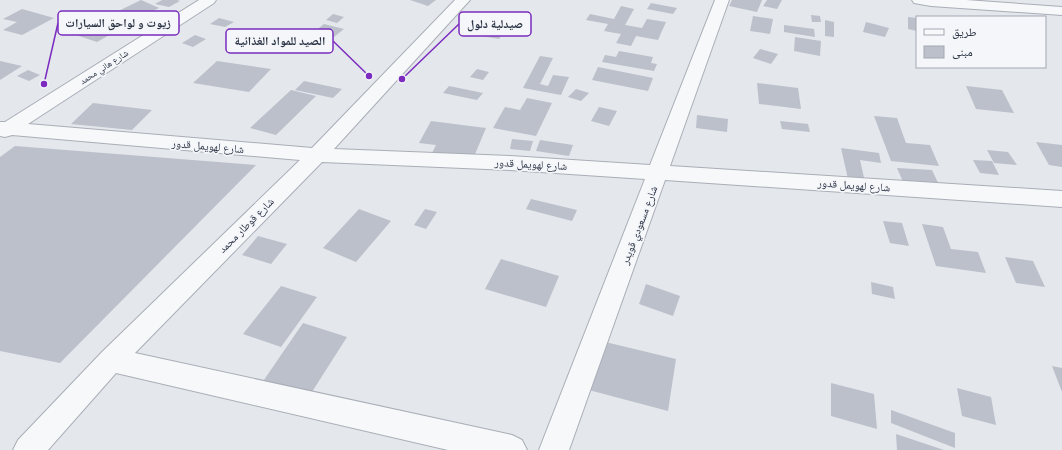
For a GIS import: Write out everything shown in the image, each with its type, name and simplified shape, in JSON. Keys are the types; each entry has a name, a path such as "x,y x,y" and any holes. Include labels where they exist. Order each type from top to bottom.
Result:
{"street":[{"name":"شارع هاني محمد","path":"3,131 209,0"},
{"name":"شارع قوطار محمد","path":"28,450 111,360 317,155 463,0"},
{"name":"شارع مسعودي قويدر","path":"554,450 722,0"},
{"path":"919,0 1062,11"},
{"name":"شارع لهويمل قدور","path":"3,131 317,155 510,163 1062,199"},
{"path":"111,360 512,450"}],"building":[{"path":"141,0 159,8 119,27 100,20"},
{"path":"162,0 180,1 169,7 155,4"},
{"path":"410,0 436,0 428,6"},
{"path":"732,0 762,0 757,12 729,6"},
{"path":"767,0 782,0 777,9 763,6"},
{"path":"651,3 677,8 673,14 647,9"},
{"path":"621,6 634,9 625,25 642,28 647,19 666,22 658,40 636,36 631,46 616,43 621,34 604,31 608,24 586,20 590,14 614,19"},
{"path":"22,9 54,18 22,35 3,30 17,22 3,19"},
{"path":"333,14 344,17 337,23 326,20"},
{"path":"811,15 820,16 821,22 812,22"},
{"path":"753,16 773,19 770,34 750,31"},
{"path":"908,17 916,18 916,31 908,29"},
{"path":"219,18 234,22 225,27 210,24"},
{"path":"825,20 834,22 834,37 825,36"},
{"path":"96,21 120,29 97,42 73,34"},
{"path":"866,22 889,28 885,37 863,32"},
{"path":"324,24 344,29 334,37 314,32"},
{"path":"784,25 814,29 815,37 784,32"},
{"path":"482,27 504,32 499,39 476,35"},
{"path":"195,35 206,39 193,47 182,43"},
{"path":"795,37 821,41 820,56 794,51"},
{"path":"760,49 778,54 771,64 753,58"},
{"path":"619,51 653,57 651,63 657,64 654,71 602,62 605,55 616,57"},
{"path":"540,56 553,58 540,84 548,86 553,75 569,77 561,95 523,88"},
{"path":"0,61 22,66 0,80"},
{"path":"217,61 271,69 249,92 193,83"},
{"path":"598,67 653,78 648,91 592,80"},
{"path":"477,69 489,72 483,80 470,77"},
{"path":"28,70 40,75 29,81 17,76"},
{"path":"304,81 342,89 333,98 295,90"},
{"path":"757,83 798,88 801,109 759,104"},
{"path":"449,86 483,93 477,100 443,93"},
{"path":"966,86 1002,90 1014,113 976,109"},
{"path":"576,89 589,93 581,101 568,97"},
{"path":"291,90 316,96 276,135 250,128"},
{"path":"527,98 552,103 536,136 493,128 505,107 520,110"},
{"path":"93,103 152,110 132,130 71,124"},
{"path":"599,107 617,111 609,126 591,121"},
{"path":"697,115 728,119 727,132 696,128"},
{"path":"874,116 897,118 906,143 930,145 939,166 891,161"},
{"path":"431,121 486,128 473,159 432,153 436,145 419,143"},
{"path":"780,121 808,124 810,132 782,129"},
{"path":"512,139 533,141 530,151 510,149"},
{"path":"540,140 573,145 569,156 536,151"},
{"path":"1036,142 1062,145 1062,167 1049,165"},
{"path":"15,146 256,165 60,363 0,351 0,157"},
{"path":"841,148 879,153 881,163 860,160 865,182 848,179"},
{"path":"987,150 1008,152 1017,165 994,163"},
{"path":"973,160 992,161 999,175 980,173"},
{"path":"897,168 932,170 940,187 904,184"},
{"path":"531,199 577,210 572,221 526,209"},
{"path":"359,209 391,221 356,262 323,248"},
{"path":"425,209 437,212 426,229 414,225"},
{"path":"883,221 902,223 909,246 890,243"},
{"path":"922,224 943,227 951,249 978,252 986,273 936,266"},
{"path":"258,236 287,244 271,264 242,255"},
{"path":"1005,257 1033,261 1045,287 1016,283"},
{"path":"501,259 559,276 546,307 485,289"},
{"path":"871,282 893,287 895,299 872,294"},
{"path":"646,284 680,296 673,316 639,304"},
{"path":"281,286 317,297 281,347 243,334"},
{"path":"303,323 347,337 303,406 257,390"},
{"path":"597,340 676,359 668,411 585,389"},
{"path":"1052,366 1062,368 1062,392"},
{"path":"831,383 874,394 877,429 831,416"},
{"path":"957,388 991,397 996,425 962,416"},
{"path":"891,410 955,433 955,448 891,423"},
{"path":"896,434 944,450 897,450"}],"place":[{"name":"الصيد للمواد الغذائية","path":"369,76"},
{"name":"صيدلية دلول","path":"402,79"},
{"name":"زيوت و لواحق السيارات","path":"44,84"}]}
